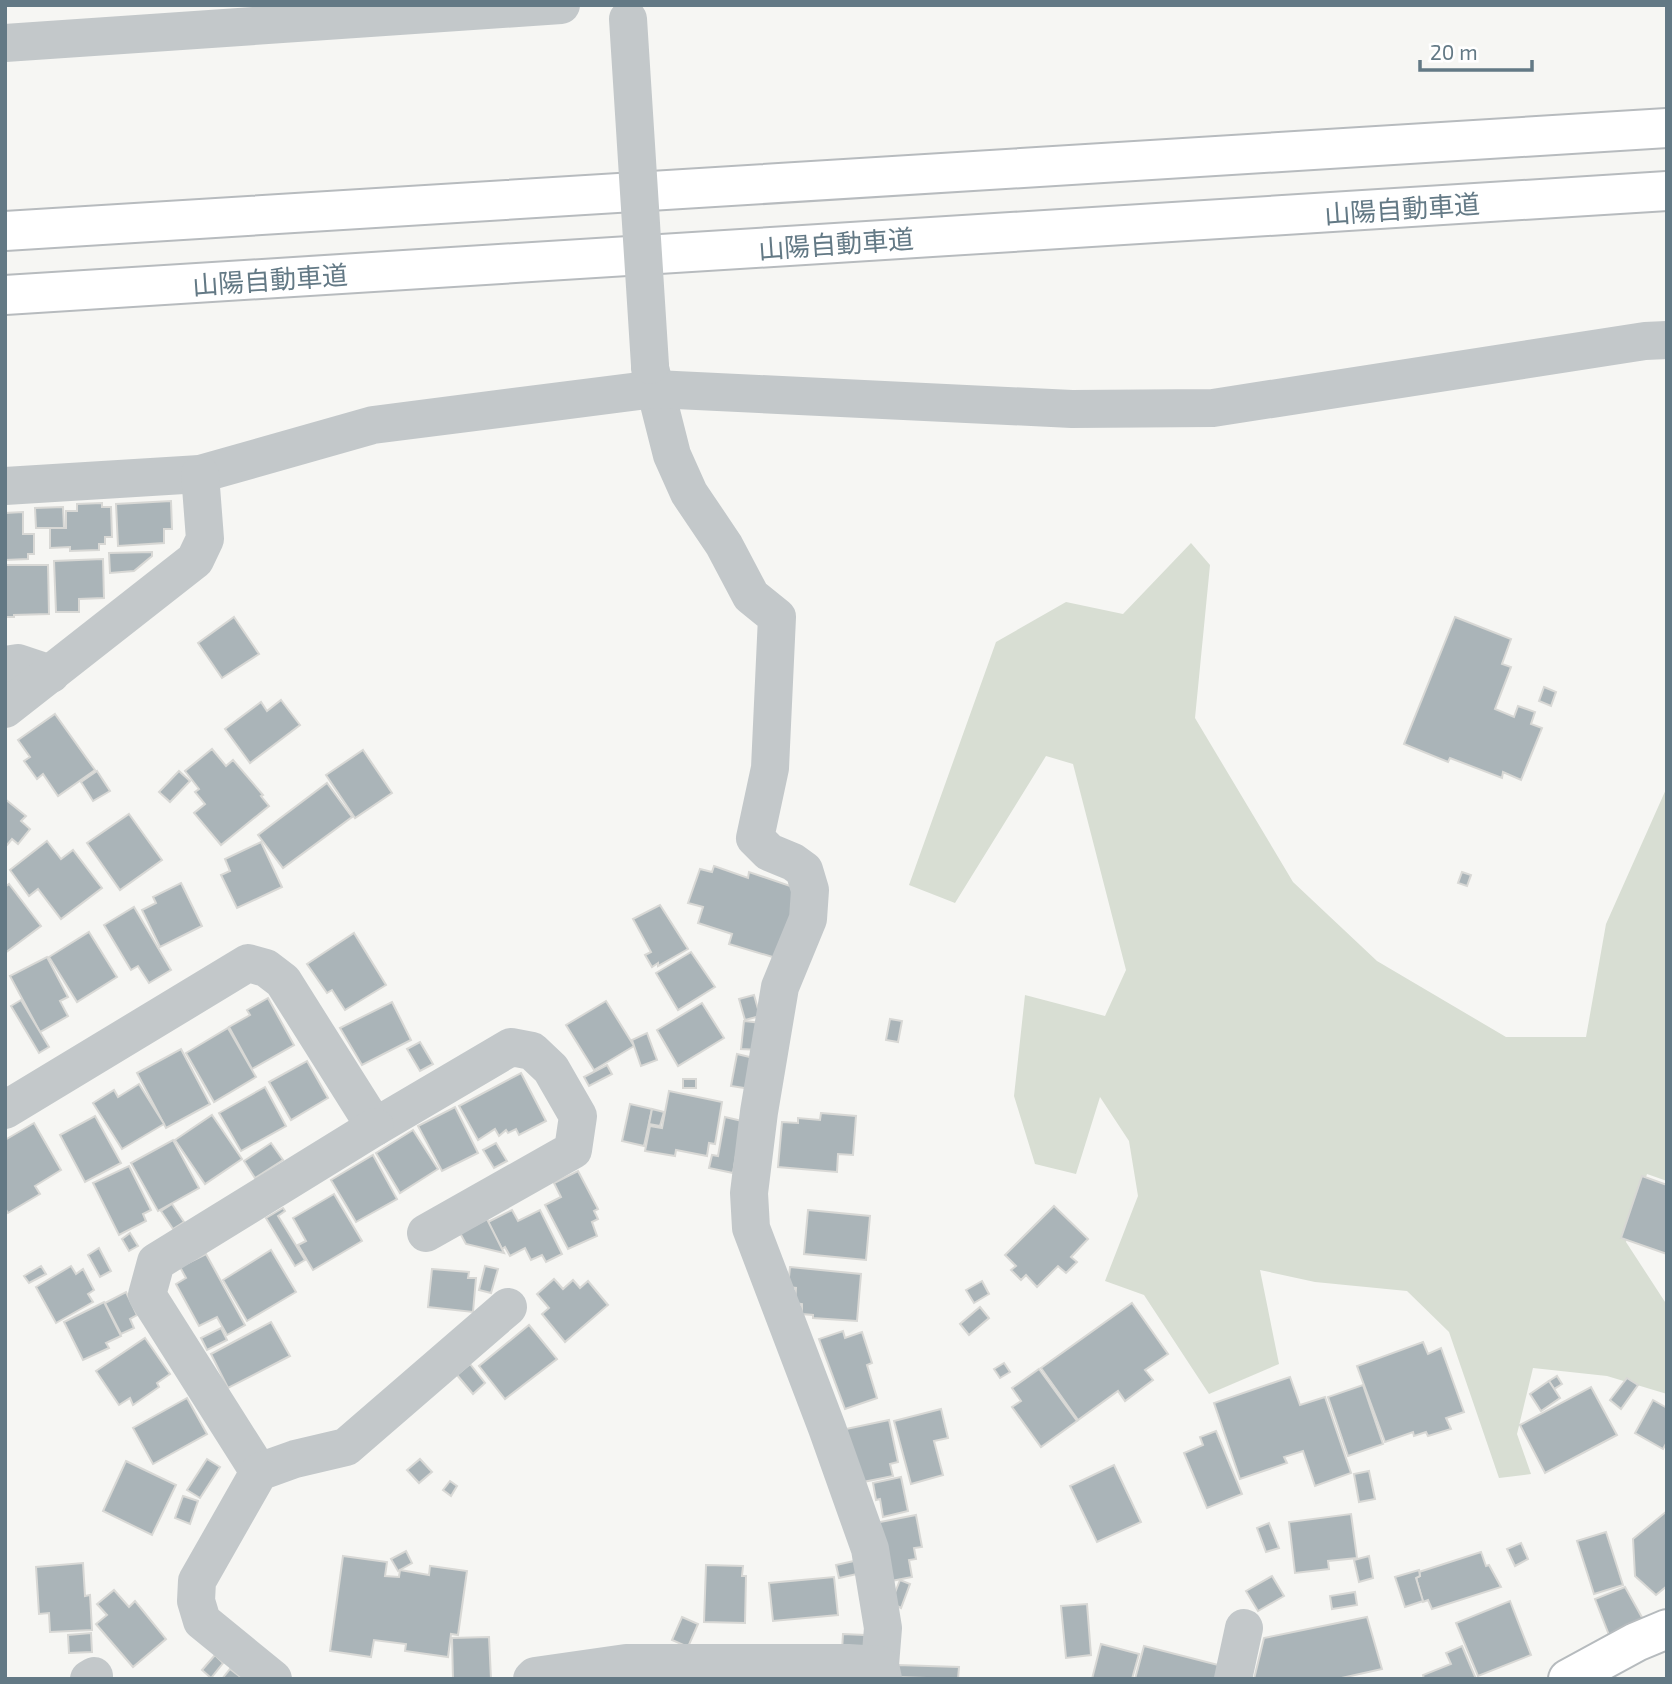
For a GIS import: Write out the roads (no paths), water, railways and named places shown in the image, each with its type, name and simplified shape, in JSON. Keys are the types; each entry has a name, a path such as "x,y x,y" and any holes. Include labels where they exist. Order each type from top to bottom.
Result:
{"main road":[{"path":"5,231 1667,128"},
{"name":"山陽自動車道","path":"5,295 1667,191"},
{"path":"1567,1679 1636,1642 1667,1629"}],"street":[{"path":"5,43 561,5"},
{"path":"531,1679 535,1676 626,1663 848,1663 881,1672 883,1628 870,1549 751,1228 749,1193 759,1112 780,987 808,919 810,890 804,870 769,852 755,838 770,768 777,617 751,596 724,545 689,493 671,455 652,377 628,12"},
{"path":"5,486 200,474 373,425 652,377 1072,410 1213,408 1645,341 1667,340"},
{"path":"5,709 195,560 205,540 200,474"},
{"path":"5,665 18,663 51,674"},
{"path":"5,1110 248,962 266,968 283,981 375,1127"},
{"path":"259,1472 147,1295 156,1262 511,1047 532,1051 551,1069 578,1116 573,1150 426,1233"},
{"path":"273,1679 202,1620 196,1601 197,1581 259,1472 295,1459 346,1447 508,1307"},
{"path":"1233,1679 1244,1628"}]}
